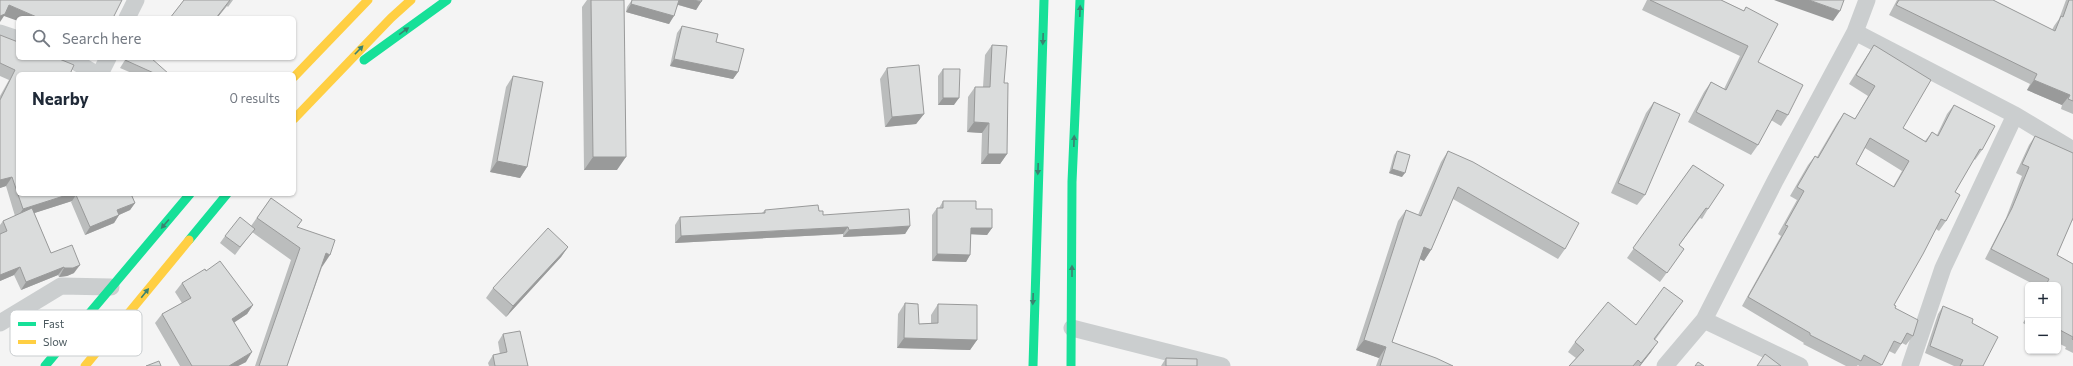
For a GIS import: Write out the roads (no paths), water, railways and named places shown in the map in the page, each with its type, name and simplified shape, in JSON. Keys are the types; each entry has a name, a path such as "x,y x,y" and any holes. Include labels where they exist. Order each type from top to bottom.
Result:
{"main road":[{"path":"296,75 368,0"},
{"path":"296,118 391,18 411,0"},
{"path":"316,95 447,0"},
{"path":"1033,366 1032,322 1044,0"},
{"path":"1071,366 1072,182 1080,0"},
{"path":"294,72 320,37"},
{"path":"92,310 188,196"},
{"path":"131,310 225,196"},
{"path":"45,366 53,356"},
{"path":"85,366 93,356"}],"street":[{"path":"128,16 136,0"},
{"path":"1665,366 1704,320 1775,180 1855,32 1867,0"},
{"path":"1855,32 2015,115 2073,150"},
{"path":"0,33 16,38"},
{"path":"73,60 93,72"},
{"path":"101,72 107,60"},
{"path":"1910,366 1943,268 2015,115"},
{"path":"21,310 61,286 111,287"},
{"path":"0,323 10,317"},
{"path":"1704,320 1800,366"},
{"path":"1072,328 1222,366"}]}
